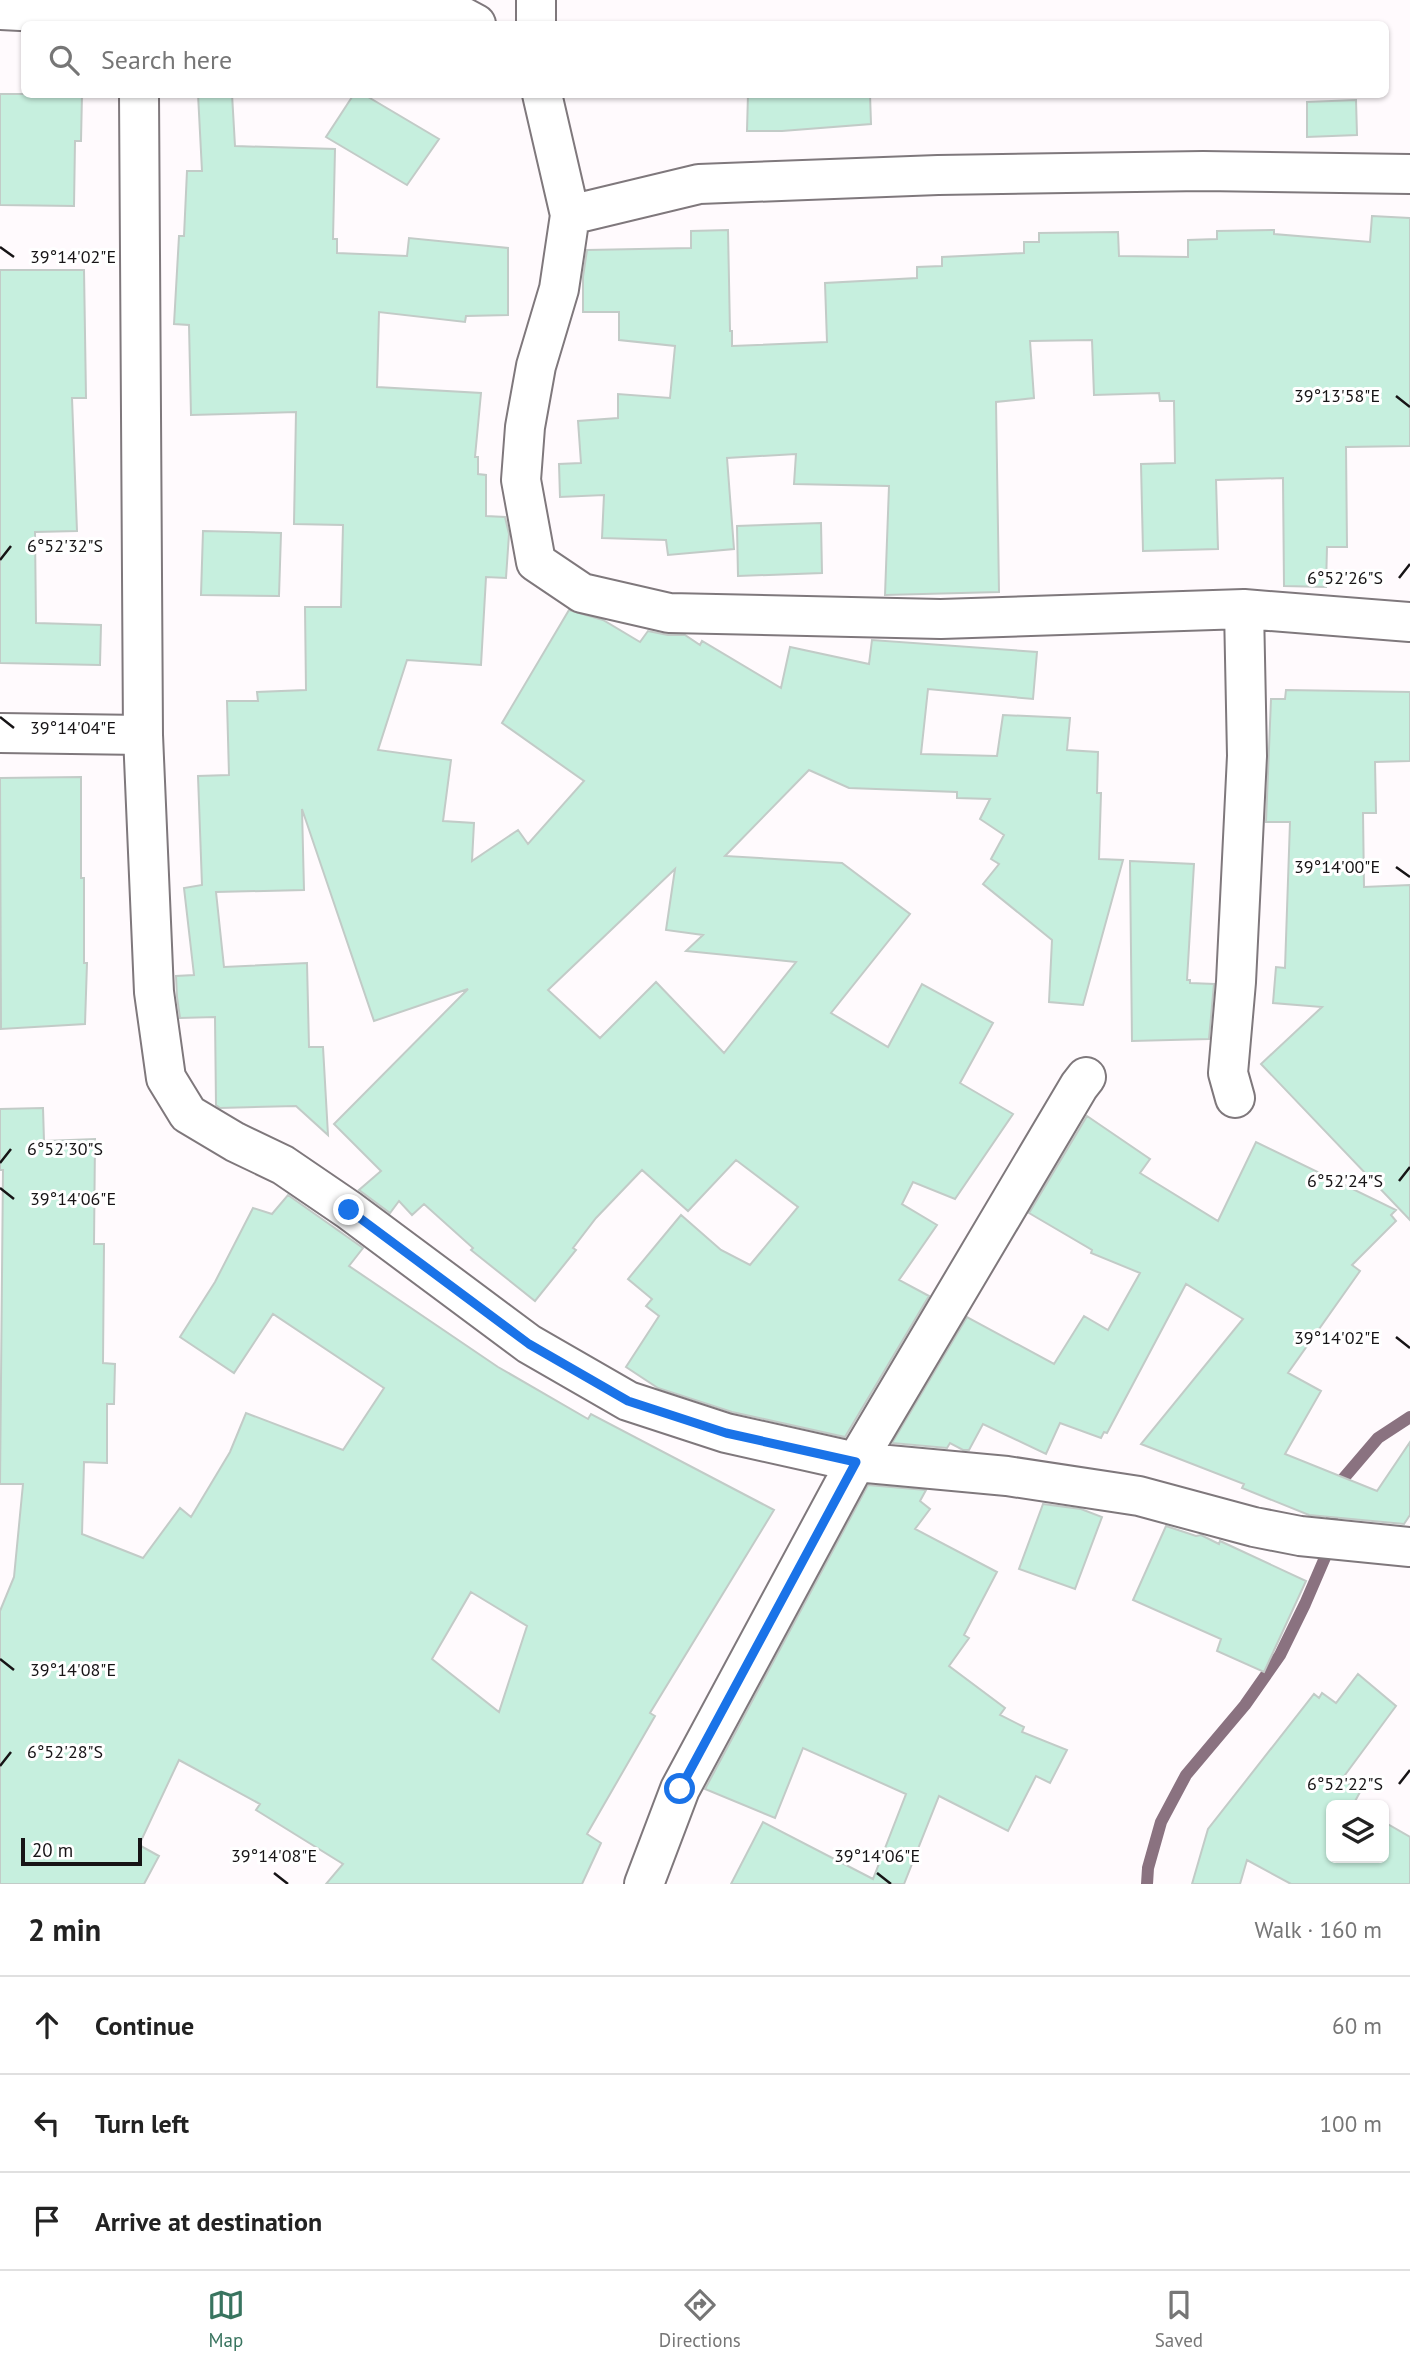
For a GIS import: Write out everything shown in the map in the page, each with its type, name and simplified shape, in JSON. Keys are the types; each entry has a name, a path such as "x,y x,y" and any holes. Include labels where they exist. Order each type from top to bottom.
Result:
{"street":[{"path":"536,0 536,21"},
{"path":"0,10 139,21 451,7 470,21"},
{"path":"139,98 143,735 154,992 166,1078 188,1114 283,1165 349,1210 529,1344 628,1401 726,1433 856,1462 1007,1476 1139,1496 1254,1527 1300,1536 1410,1546"},
{"path":"543,98 570,215 559,289 529,397 520,480 536,562 582,593 669,613 941,619 1244,609 1410,622"},
{"path":"570,215 699,184 938,175 1189,171 1410,174"},
{"path":"1235,1098 1228,1073 1247,756 1244,609"},
{"path":"0,733 143,735"},
{"path":"644,1884 680,1789 856,1462 1086,1077"}],"building":[{"path":"0,94 21,94 21,98 82,98 81,141 75,141 74,206 0,205"},
{"path":"198,98 232,98 235,146 335,149 333,239 337,239 337,253 407,256 409,238 508,248 508,315 466,316 465,322 379,312 377,387 481,393 475,457 478,457 478,474 486,475 486,516 505,517 509,534 506,578 486,577 481,665 407,660 378,750 451,760 443,821 474,823 472,861 518,830 528,844 584,781 502,723 569,610 603,620 640,642 648,631 685,635 700,645 702,641 781,688 790,647 869,664 872,640 1037,652 1033,699 928,689 921,754 997,756 1003,715 1070,718 1067,750 1098,752 1097,793 1101,793 1099,859 1123,860 1083,1005 1049,1002 1052,940 983,884 999,864 991,859 1004,835 980,819 990,799 957,798 957,792 849,788 809,770 725,856 842,863 910,914 831,1013 888,1047 922,984 993,1023 960,1083 1013,1114 955,1199 913,1182 902,1204 937,1225 899,1280 929,1296 845,1437 732,1412 658,1388 626,1367 659,1316 646,1306 652,1299 628,1279 681,1215 721,1250 750,1265 798,1207 736,1160 688,1211 642,1170 596,1218 573,1248 576,1250 535,1301 471,1250 473,1248 424,1204 412,1215 399,1201 390,1213 359,1190 381,1171 334,1124 468,989 374,1021 302,809 304,890 216,892 224,967 307,963 309,1047 323,1047 328,1135 296,1106 220,1108 216,1105 215,1017 180,1018 177,997 176,976 194,975 184,888 202,885 198,776 229,775 227,701 258,701 257,692 306,690 305,607 341,607 343,525 294,524 296,412 191,415 189,325 174,324 179,236 184,236 187,171 202,171","holes":["675,869 666,930 703,935 686,951 796,962 724,1053 656,982 600,1038 548,990"]},
{"path":"351,98 370,98 439,139 407,185 326,137"},
{"path":"748,98 870,98 871,124 747,131"},
{"path":"1356,100 1357,135 1307,137 1307,102"},
{"path":"1372,216 1410,218 1410,446 1346,447 1347,547 1327,547 1326,587 1284,586 1283,478 1216,480 1218,549 1143,551 1141,464 1175,463 1174,401 1160,401 1159,393 1094,395 1092,340 1030,341 1034,398 996,402 999,592 885,595 889,486 794,484 796,454 727,458 734,549 668,555 666,540 602,538 604,495 560,497 559,464 581,463 578,421 618,418 618,394 670,398 675,346 619,340 619,312 583,312 583,277 587,250 691,248 691,231 728,230 732,346 827,342 825,283 917,278 917,267 942,266 942,257 1024,253 1024,242 1039,242 1039,233 1118,232 1119,256 1188,257 1188,240 1217,239 1217,231 1274,230 1274,234 1370,242"},
{"path":"0,270 84,270 86,398 72,398 77,531 35,532 36,623 101,625 100,665 0,663"},
{"path":"821,523 822,573 738,576 737,526"},
{"path":"203,531 281,533 279,596 201,595"},
{"path":"1286,690 1410,692 1410,761 1375,762 1376,813 1363,813 1364,887 1410,885 1410,1220 1261,1064 1322,1007 1273,1003 1276,967 1285,968 1290,822 1266,822 1271,699 1285,699"},
{"path":"81,777 81,878 84,878 84,963 87,963 85,1024 1,1029 0,778"},
{"path":"1130,861 1194,864 1187,980 1190,980 1190,983 1214,984 1209,1039 1132,1041"},
{"path":"43,1108 44,1141 95,1139 94,1244 104,1244 103,1363 115,1364 114,1404 107,1404 107,1463 84,1462 82,1534 143,1558 180,1508 191,1517 230,1452 246,1413 343,1450 384,1388 273,1314 234,1373 180,1337 215,1282 253,1208 272,1214 288,1195 363,1248 349,1266 498,1367 588,1419 591,1414 774,1510 650,1713 655,1716 587,1834 601,1843 582,1884 326,1884 343,1864 256,1810 260,1804 179,1760 139,1845 159,1856 144,1884 0,1884 0,1611 14,1577 23,1484 0,1484 3,1170 0,1170 0,1109","holes":["471,1592 527,1626 499,1712 432,1659"]},
{"path":"1087,1116 1150,1159 1140,1173 1218,1221 1256,1142 1396,1210 1391,1215 1396,1221 1352,1265 1360,1271 1288,1373 1321,1391 1285,1454 1377,1491 1410,1442 1410,1515 1404,1524 1309,1515 1242,1488 1244,1484 1141,1444 1243,1319 1186,1284 1107,1433 1104,1432 1101,1438 1060,1423 1046,1454 983,1424 969,1450 950,1443 947,1448 892,1443 967,1317 1054,1364 1084,1316 1108,1330 1140,1273 1091,1253 1092,1250 1029,1213"},
{"path":"868,1485 926,1490 920,1501 930,1509 915,1529 997,1572 964,1635 969,1638 949,1666 1005,1708 1000,1715 1024,1727 1022,1732 1067,1750 1050,1783 1036,1776 1008,1831 939,1796 904,1884 731,1884 763,1822 873,1879 906,1794 803,1748 775,1818 705,1789"},
{"path":"1043,1504 1081,1509 1102,1517 1075,1589 1019,1569"},
{"path":"1166,1526 1196,1536 1201,1535 1219,1544 1220,1541 1306,1581 1264,1672 1217,1651 1221,1639 1133,1600"},
{"path":"1358,1674 1396,1706 1342,1779 1360,1792 1356,1800 1326,1800 1326,1863 1389,1863 1389,1825 1410,1837 1410,1884 1291,1884 1247,1860 1240,1884 1192,1884 1208,1829 1314,1694 1319,1698 1322,1693 1336,1703"}],"waterway":[{"path":"1147,1884 1148,1868 1161,1822 1186,1775 1245,1705 1280,1655 1305,1604 1333,1539 1331,1493 1378,1438 1410,1417"}],"route":[{"path":"349,1210 529,1344 628,1401 726,1433 856,1462 680,1789"}]}
